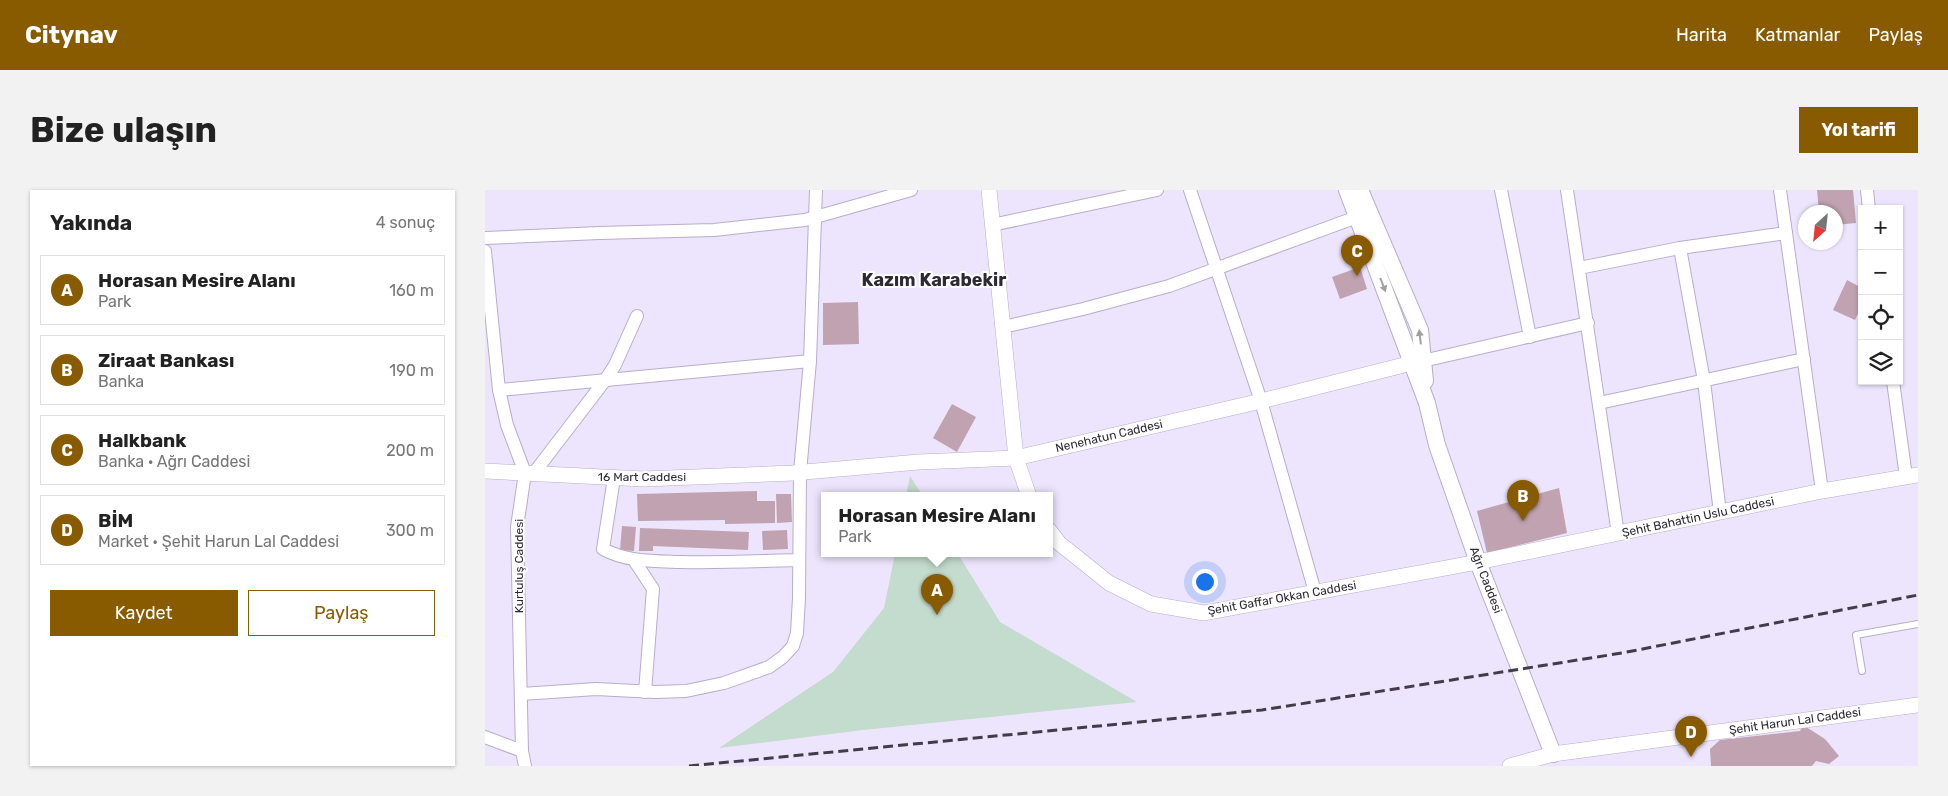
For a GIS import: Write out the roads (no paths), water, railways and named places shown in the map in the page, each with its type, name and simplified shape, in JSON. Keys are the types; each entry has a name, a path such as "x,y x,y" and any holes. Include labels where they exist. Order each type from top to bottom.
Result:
{"main road":[{"name":"Ağrı Caddesi","path":"1347,190 1417,362 1437,446 1478,562 1553,754"},
{"name":"Ağrı Caddesi","path":"1360,190 1420,330 1417,362"}],"street":[{"path":"521,694 596,689 645,692 686,690 724,683 769,667 783,657 793,646 797,633 800,472 810,361 816,190"},
{"path":"485,238 714,230 805,220 911,190"},
{"path":"989,190 1016,458 1028,492"},
{"path":"992,226 1157,190"},
{"path":"1190,190 1261,401 1315,592"},
{"path":"1501,190 1530,337"},
{"path":"1567,190 1618,534"},
{"path":"1780,190 1822,491"},
{"path":"1867,190 1869,205"},
{"path":"1003,327 1169,286 1357,217"},
{"path":"1579,268 1681,248 1786,233"},
{"path":"1681,248 1704,381 1720,513"},
{"name":"Kurtuluş Caddesi","path":"485,251 499,390 507,425 530,473 517,527 522,751 525,766"},
{"path":"530,473 606,379 615,365 637,316"},
{"path":"1417,362 1588,323"},
{"path":"1599,403 1804,359"},
{"path":"499,390 810,361"},
{"name":"Nenehatun Caddesi","path":"800,472 919,462 1016,458 1261,401 1417,362"},
{"path":"1894,385 1912,476"},
{"name":"16 Mart Caddesi","path":"485,471 614,478 800,472"},
{"name":"Şehit Bahattin Uslu Caddesi","path":"1478,562 1822,491 1912,476"},
{"path":"614,478 603,549 615,555 634,560 701,562 799,560"},
{"name":"Şehit Gaffar Okkan Caddesi","path":"1053,535 1059,543 1109,583 1151,604 1205,612 1478,562"},
{"path":"634,560 653,589 645,692"},
{"name":"Şehit Harun Lal Caddesi","path":"1510,766 1553,754 1918,704"},
{"path":"485,737 522,751"}],"lane":[{"path":"1863,671 1856,635 1918,624"}],"railway":[{"path":"689,766 1262,710 1622,653 1918,595"}],"place":[{"name":"Halkbank","path":"1357,276"},
{"name":"Ziraat Bankası","path":"1523,521"},
{"name":"Horasan Mesire Alanı","path":"937,615"},
{"name":"BİM","path":"1691,757"}],"district":[{"name":"Kazım Karabekir","path":"934,280"}]}
